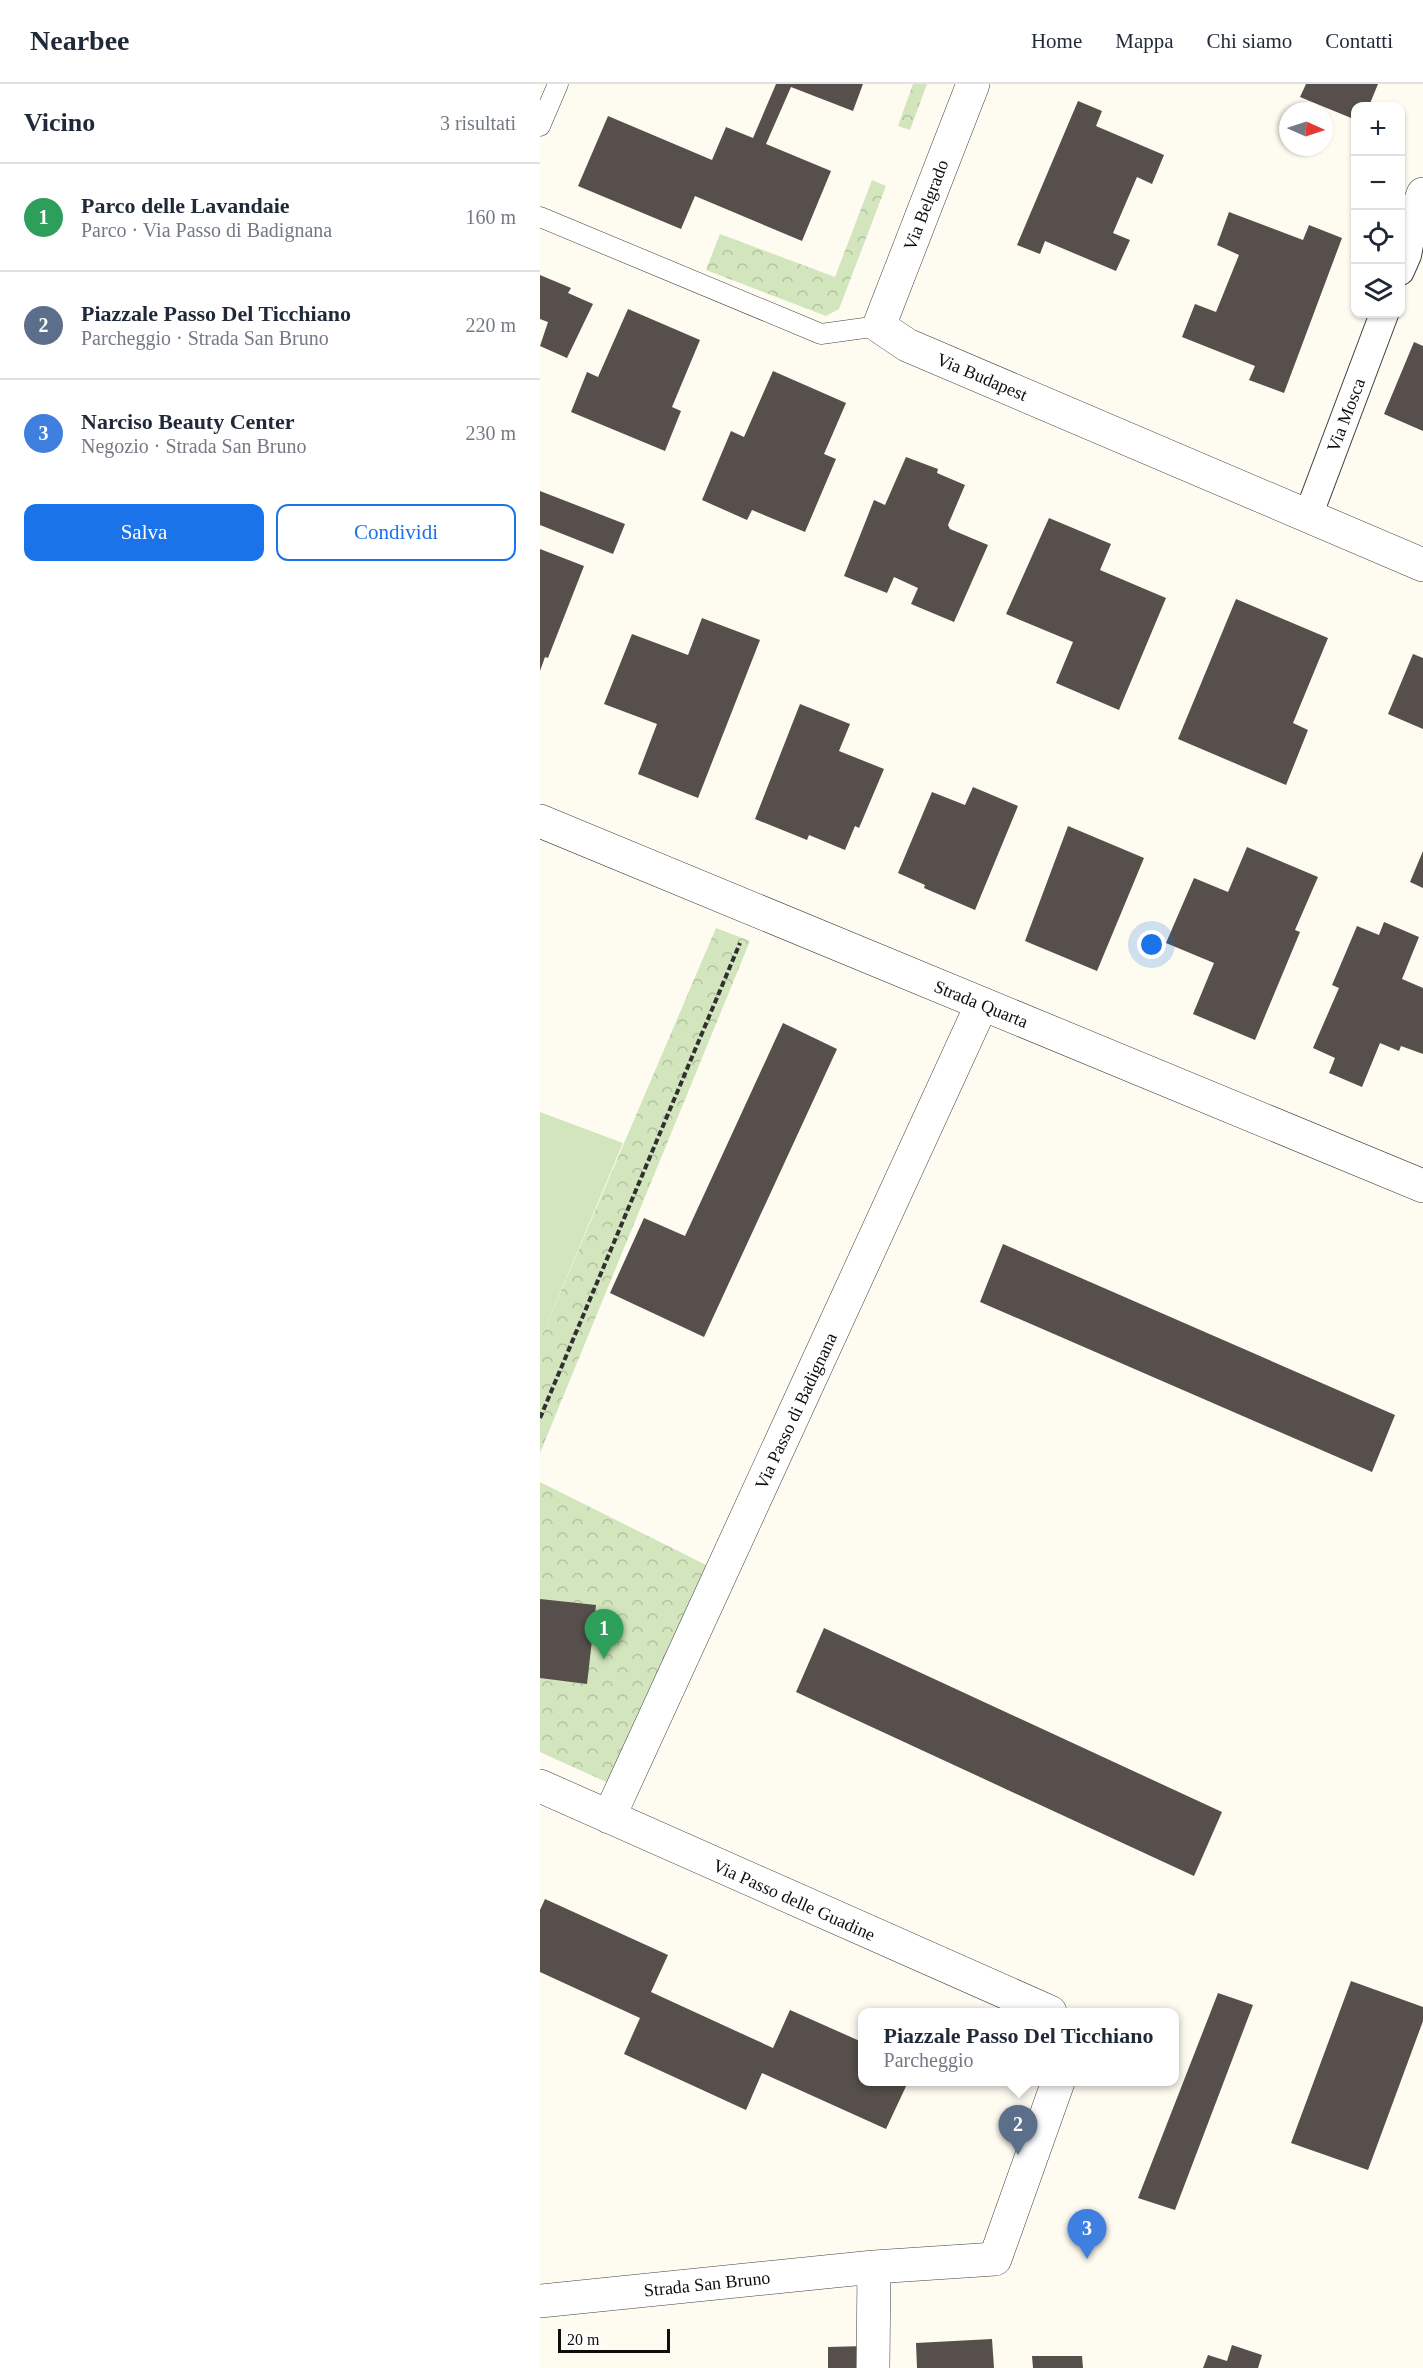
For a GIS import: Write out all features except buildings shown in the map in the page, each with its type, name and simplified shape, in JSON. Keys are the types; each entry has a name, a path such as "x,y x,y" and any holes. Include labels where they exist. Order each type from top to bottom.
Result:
{"street":[{"name":"Via Belgrado","path":"879,326 973,84"},
{"path":"1404,264 1418,207"},
{"name":"Via Mosca","path":"1308,516 1382,318"},
{"name":"Via Budapest","path":"879,326 907,345 1423,565"},
{"name":"Strada Quarta","path":"540,821 1423,1186"},
{"name":"Via Passo di Badignana","path":"609,1817 982,1004"},
{"name":"Via Passo delle Guadine","path":"540,1786 1039,2008"},
{"name":"Strada San Bruno","path":"540,2301 874,2267 995,2259 1057,2086"},
{"path":"873,2368 874,2267"}],"lane":[{"path":"540,126 558,84"},
{"path":"540,217 821,334 879,326"}],"path":[{"path":"540,1418 754,909"}],"green space":[{"path":"913,84 927,84 910,130 898,126"},
{"path":"872,180 886,186 839,309 826,316 706,270 720,234 835,277"},
{"path":"716,928 750,941 540,1453 540,1340"},
{"path":"540,1112 623,1143 540,1340"},
{"path":"540,1482 708,1566 613,1785 540,1752"}],"place":[{"name":"Parco delle Lavandaie","path":"604,1659"},
{"name":"Piazzale Passo Del Ticchiano","path":"1018,2155"},
{"name":"Narciso Beauty Center","path":"1087,2259"}]}
